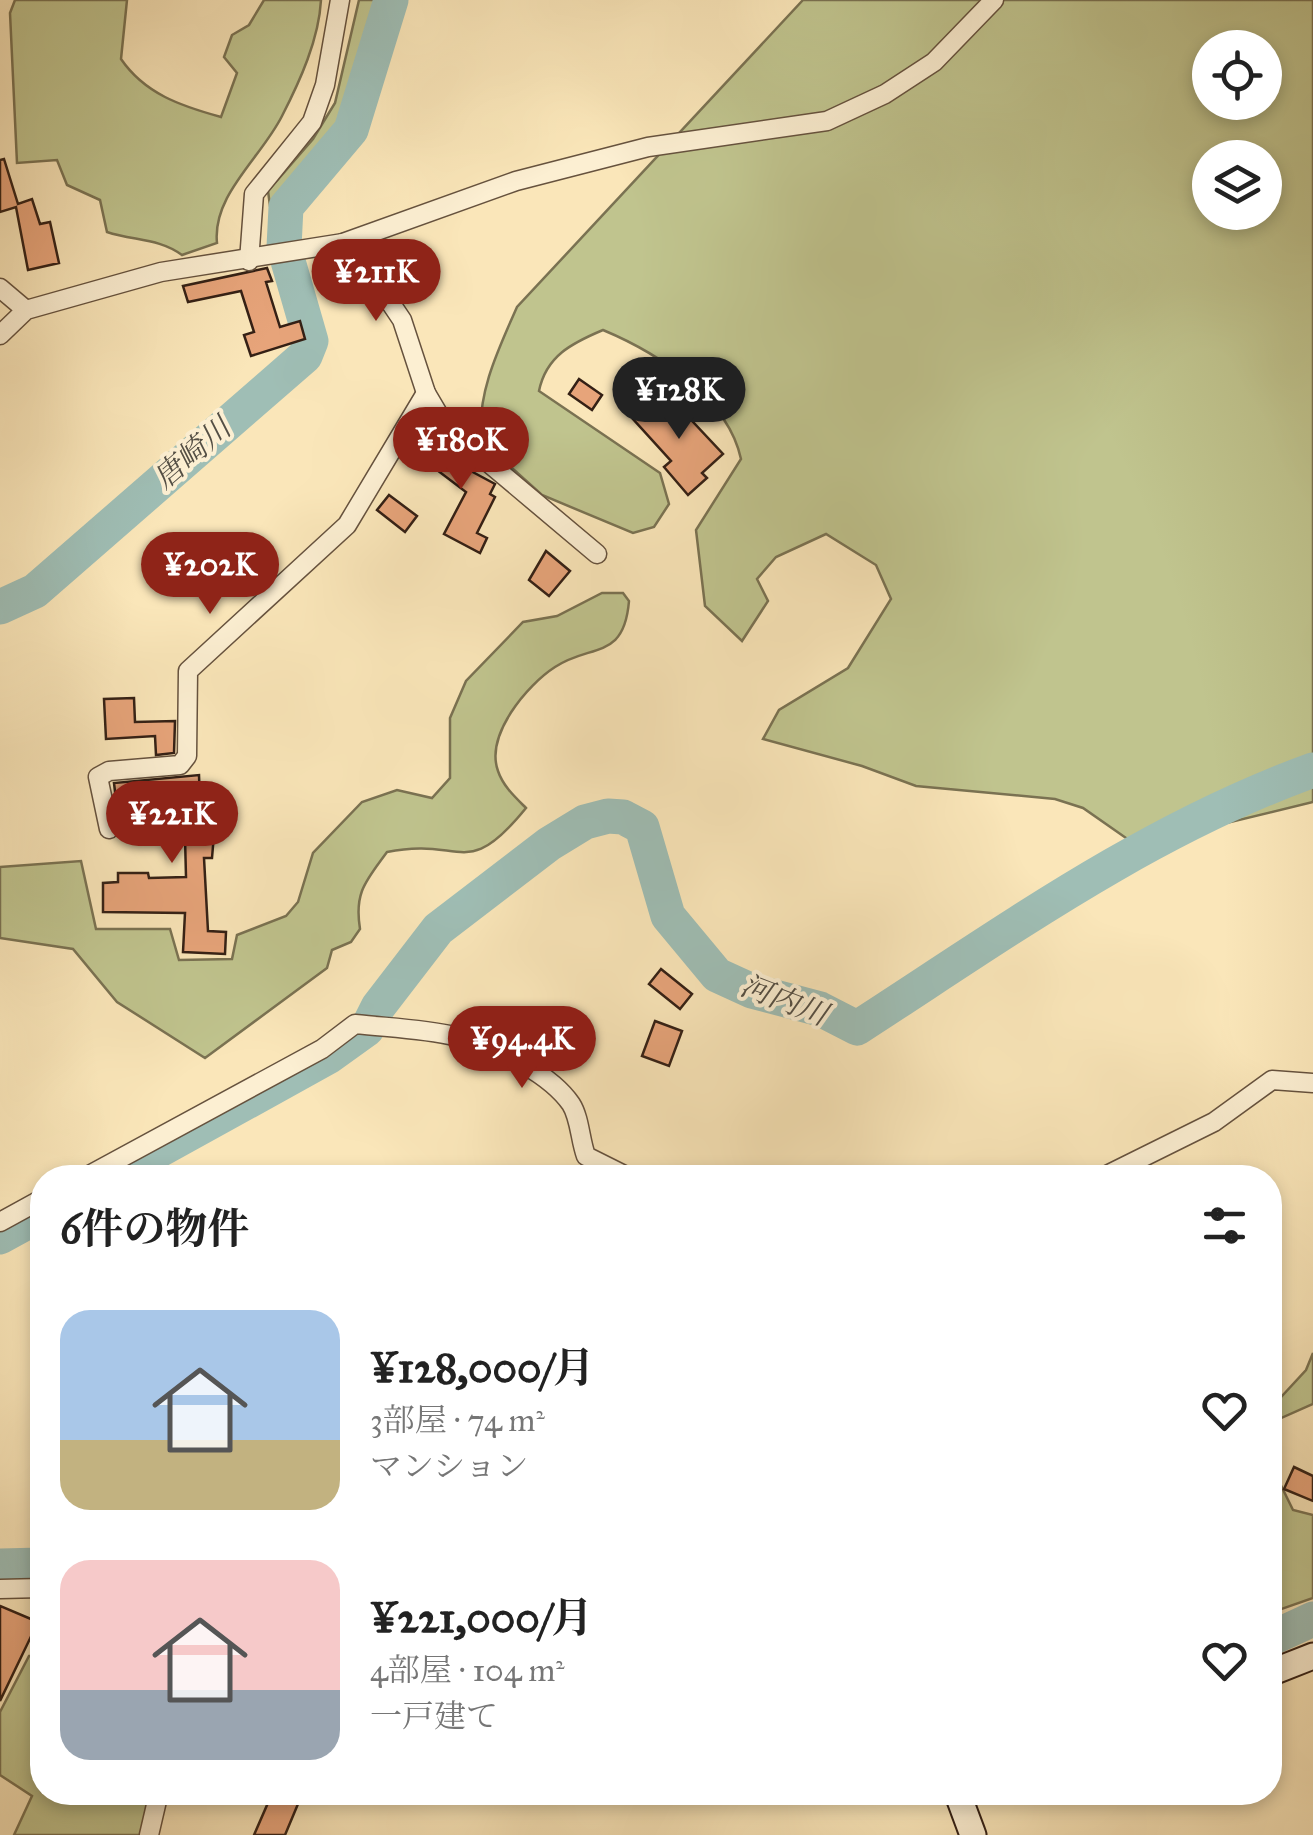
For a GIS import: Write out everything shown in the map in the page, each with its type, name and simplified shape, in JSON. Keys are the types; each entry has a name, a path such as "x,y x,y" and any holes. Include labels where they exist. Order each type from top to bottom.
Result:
{"street":[{"path":"249,262 254,194 312,122 325,85 340,0"},
{"path":"0,335 26,310 161,272 249,262 343,243 516,180 648,147 828,121 886,94 934,62 994,0"},
{"path":"343,243 361,260 402,320 426,393 446,427 597,554"},
{"path":"0,288 26,310"},
{"path":"109,829 98,777 109,771 180,766 187,756 188,672 346,524 426,393"},
{"path":"108,1165 368,1026 466,1036 497,1048 558,1088 574,1108 586,1156 604,1165"},
{"path":"1127,1165 1214,1122 1272,1080 1313,1083"},
{"path":"0,1222 30,1206"},
{"path":"0,1589 30,1588"},
{"path":"1282,1668 1313,1656"},
{"path":"149,1835 156,1805"},
{"path":"962,1805 973,1835"}],"green space":[{"path":"15,0 127,0 121,59 141,81 165,97 221,117 237,73 224,57 232,35 249,25 264,0 321,0 317,30 302,74 273,132 230,193 217,225 217,243 182,255 155,243 107,232 100,200 67,185 57,160 17,163 10,13"},
{"path":"359,0 386,0 348,122 281,205 270,206 268,191 313,139 335,103"},
{"path":"803,0 1313,0 1313,802 1136,845 1083,808 1055,799 916,786 862,766 763,739 779,710 848,668 891,599 876,565 826,534 776,557 757,579 768,601 742,641 705,606 696,530 741,459 734,437 706,397 646,351 603,330 562,352 542,379 539,391 660,473 669,504 654,527 633,533 542,495 481,440 482,405 496,356 517,307"},
{"path":"602,593 623,593 629,601 620,633 604,648 568,660 544,675 511,712 497,742 500,776 526,808 506,831 475,851 387,852 363,887 360,929 351,942 332,950 327,968 205,1058 117,1002 73,949 0,938 0,867 81,861 96,929 170,929 179,960 232,959 237,935 286,916 298,902 313,853 362,802 397,790 432,798 450,778 450,718 466,681 523,622 557,616"},
{"path":"1313,1353 1313,1404 1282,1418 1282,1396 1306,1370"},
{"path":"1282,1488 1293,1510 1313,1515 1313,1598 1282,1609"},
{"path":"30,1656 30,1795 0,1775 0,1712"},
{"path":"30,1800 30,1805 152,1805 142,1835 14,1835"}],"building":[{"path":"4,159 18,204 32,199 40,224 50,222 59,263 28,270 16,207 0,212 0,160"},
{"path":"267,268 272,281 266,282 280,327 300,321 305,339 251,356 244,335 254,332 241,291 188,302 183,286"},
{"path":"579,379 602,395 592,410 569,394"},
{"path":"664,391 723,454 702,473 707,478 688,495 664,467 671,461 633,419"},
{"path":"426,433 472,467 469,470 495,484 490,494 495,497 477,533 487,538 480,553 444,534 466,492 412,451"},
{"path":"389,495 417,516 405,532 377,510"},
{"path":"546,551 570,571 549,596 529,580"},
{"path":"134,698 135,722 175,721 174,753 156,755 155,736 106,739 104,699"},
{"path":"199,775 200,803 210,803 211,822 215,822 212,858 204,858 208,931 226,932 225,954 183,952 185,913 103,912 103,883 118,882 118,873 148,873 149,878 186,877 184,798 133,800 134,808 117,808 114,783"},
{"path":"661,969 692,994 680,1009 649,984"},
{"path":"655,1021 682,1031 669,1066 642,1056"},
{"path":"1294,1467 1313,1476 1313,1501 1284,1489"},
{"path":"0,1606 30,1619 30,1639 0,1701"},
{"path":"267,1805 298,1805 285,1835 254,1835"}],"waterway":[{"name":"唐崎川","path":"284,247 286,207 351,130 391,0"},
{"name":"唐崎川","path":"0,607 35,591 305,356 311,341 288,261"},
{"name":"河内川","path":"133,1165 328,1057 367,1029 378,1007 438,929 549,844 585,822 623,817 642,827 668,916 717,975 752,991 820,1009 857,1028 1022,920 1135,853 1252,794 1313,770"},
{"name":"河内川","path":"0,1237 30,1221"},
{"path":"0,1566 30,1565"},
{"path":"1282,1633 1313,1619"}]}
